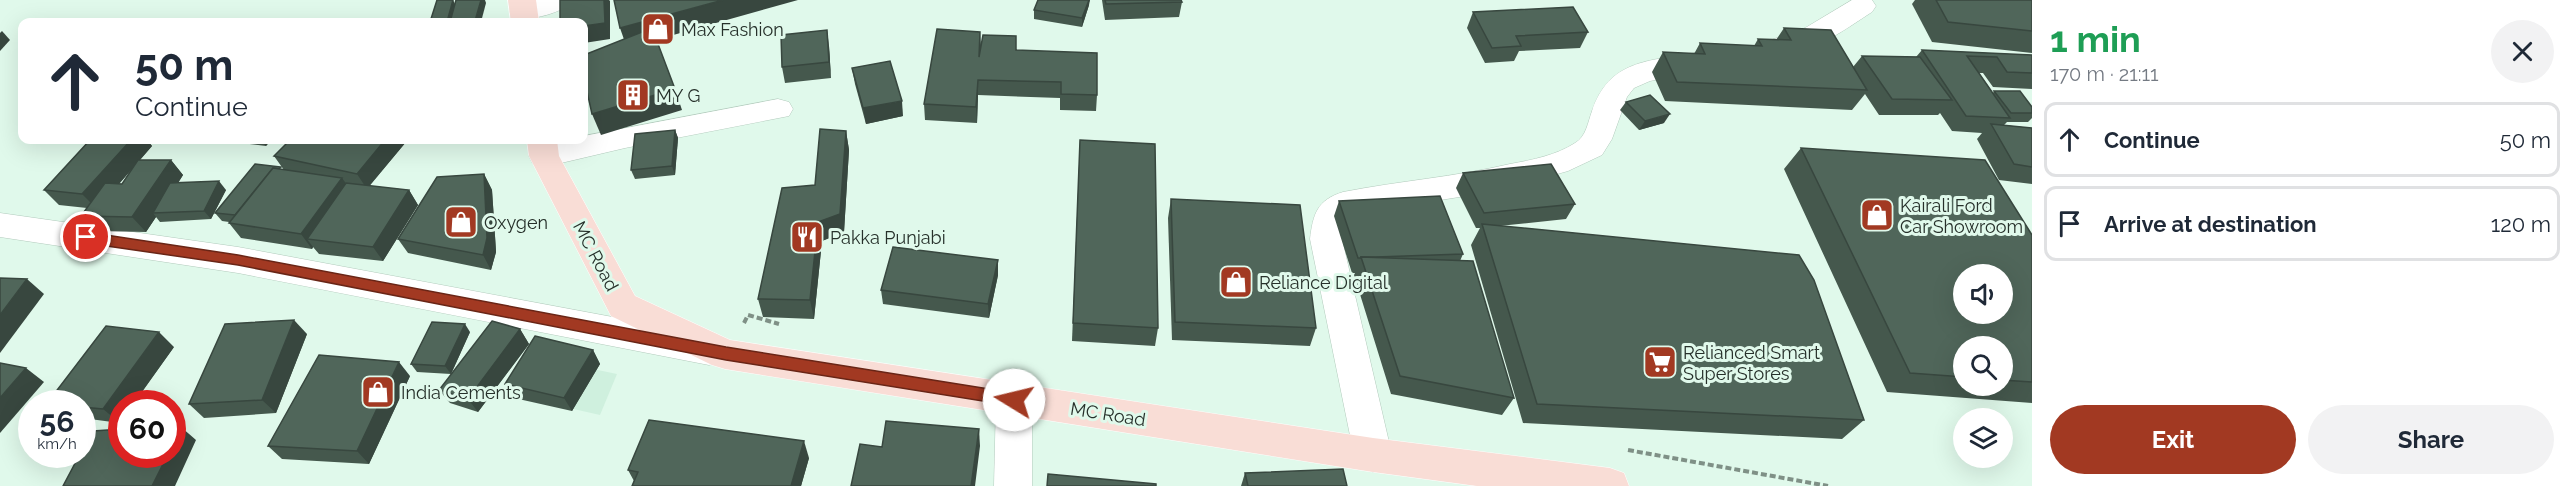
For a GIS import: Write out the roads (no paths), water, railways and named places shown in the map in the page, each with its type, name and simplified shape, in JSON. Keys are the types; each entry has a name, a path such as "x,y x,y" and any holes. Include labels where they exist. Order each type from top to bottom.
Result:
{"main road":[{"name":"MC Road","path":"543,148 622,306 726,354 1374,455 1610,486"}],"street":[{"path":"523,12 561,0"},
{"path":"1755,52 1792,44 1815,35 1862,6"},
{"path":"1374,455 1326,239 1329,215 1343,204 1514,175 1588,152 1597,137 1614,92 1625,80 1650,72 1720,59"},
{"path":"588,142 778,109"},
{"path":"543,148 573,144"},
{"path":"0,225 238,260 726,354"},
{"path":"1013,486 1014,400"}],"place":[{"name":"Max Fashion","path":"658,29"},
{"name":"MY G","path":"633,95"},
{"name":"Kairali Ford Car Showroom","path":"1877,215"},
{"name":"Oxygen","path":"461,222"},
{"name":"Pakka Punjabi","path":"807,237"},
{"name":"Reliance Digital","path":"1236,282"},
{"name":"Relianced Smart Super Stores","path":"1660,362"},
{"name":"India Cements","path":"378,392"}]}
